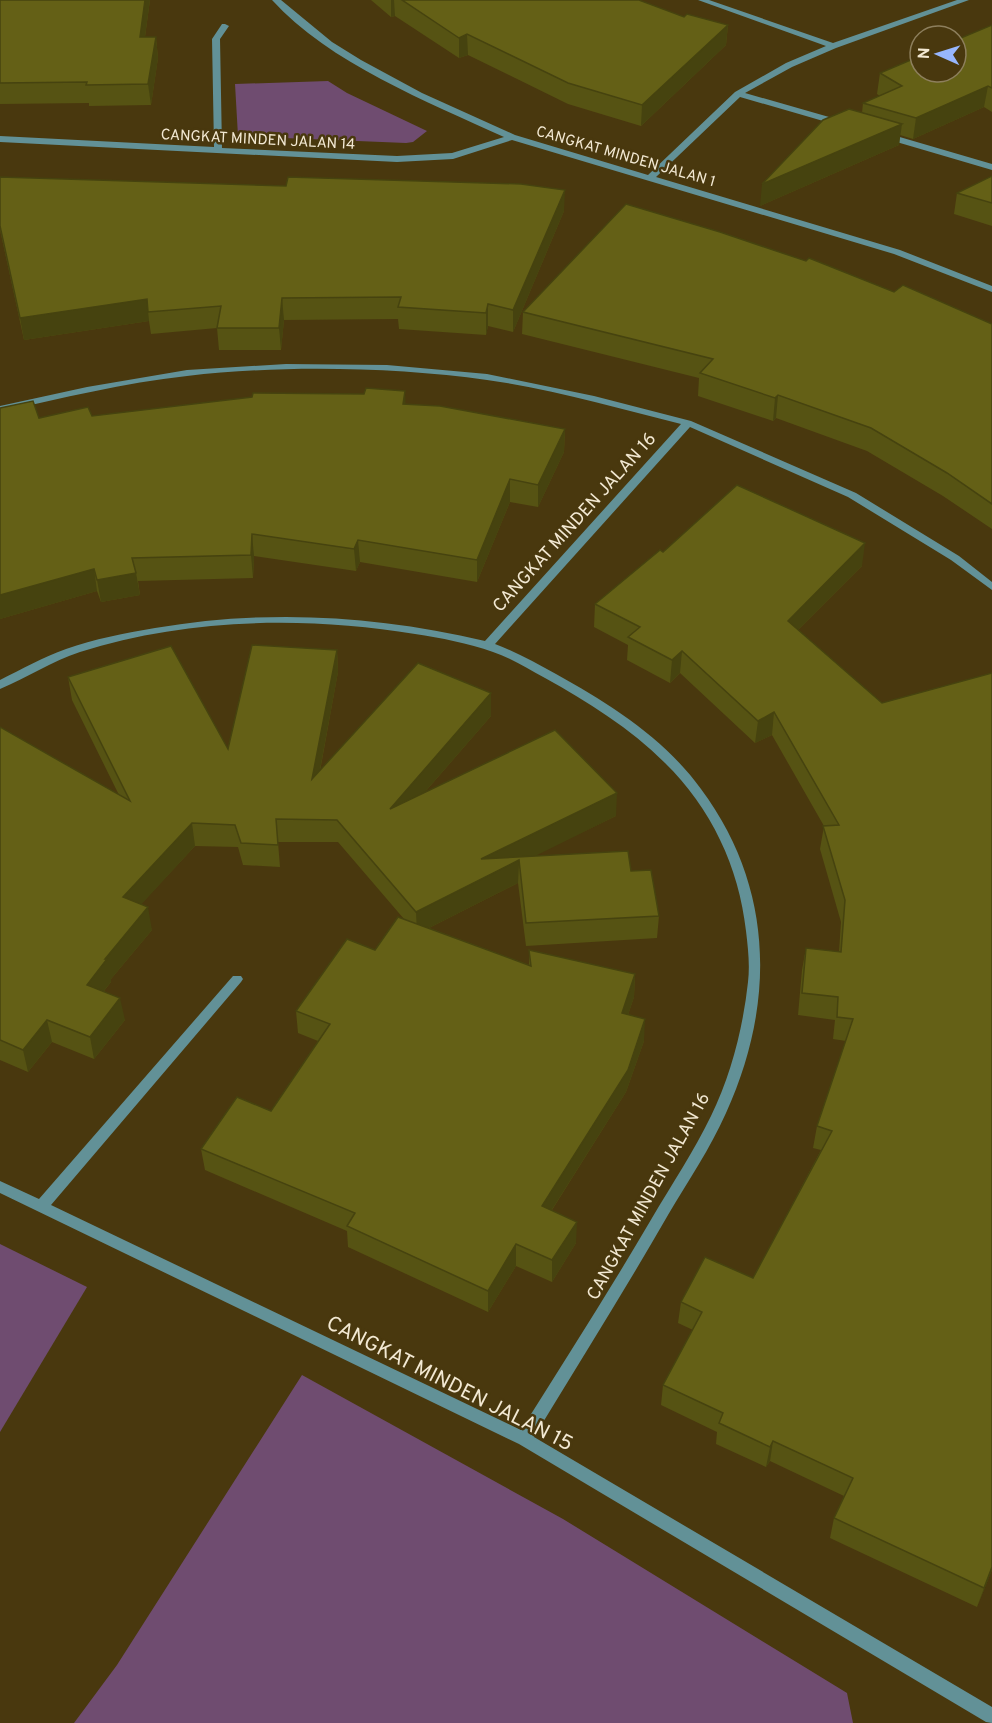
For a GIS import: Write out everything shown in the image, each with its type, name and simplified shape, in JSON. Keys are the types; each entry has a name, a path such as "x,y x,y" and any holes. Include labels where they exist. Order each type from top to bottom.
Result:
{"street":[{"name":"CANGKAT MINDEN JALAN 1","path":"276,0 317,35 380,74 456,114 512,137 897,252 992,289"},
{"path":"702,0 833,46"},
{"path":"650,178 738,94 789,65 833,46 965,0"},
{"path":"218,150 216,39 225,26"},
{"path":"738,94 848,126"},
{"path":"881,135 992,167"},
{"name":"CANGKAT MINDEN JALAN 14","path":"0,139 431,159 481,149 512,137"},
{"path":"0,409 87,390 187,373 286,367 387,368 488,377 594,399 688,423 852,495 955,558 992,587"},
{"name":"CANGKAT MINDEN JALAN 16","path":"487,646 688,423"},
{"name":"CANGKAT MINDEN JALAN 16","path":"0,685 76,649 123,637 206,622 289,620 366,624 426,632 487,646 523,661 594,701 624,720 674,762 714,813 737,860 751,915 755,975 744,1039 720,1112 628,1273 524,1439"},
{"path":"41,1207 237,980"},
{"name":"CANGKAT MINDEN JALAN 15","path":"0,1187 524,1439 992,1716"}],"shaded area":[{"path":"328,81 347,93 427,131 413,142 406,143 238,136 235,84"},
{"path":"0,1244 87,1287 0,1432"},
{"path":"302,1375 563,1519 847,1693 853,1723 74,1723 117,1665"}],"building":[{"path":"0,0 145,0 140,37 156,37 148,84 0,83"},
{"path":"402,0 639,0 684,17 687,14 728,25 642,105 568,83 467,34 459,38"},
{"path":"992,25 992,88 988,86 916,118 863,103 902,86 880,73 908,61 908,84 968,84 968,35"},
{"path":"849,109 902,124 762,184 823,120"},
{"path":"992,176 992,203 957,193"},
{"path":"0,177 286,186 288,177 521,184 565,190 513,310 488,304 486,313 398,307 401,297 282,298 279,328 217,328 221,306 148,312 147,299 20,318 0,226"},
{"path":"626,204 806,261 809,258 894,292 903,285 992,324 992,504 947,473 871,428 778,395 775,398 700,373 713,359 523,312"},
{"path":"366,388 405,391 403,404 440,406 565,429 538,485 510,479 477,560 358,540 354,549 252,534 251,555 132,558 136,573 97,580 94,569 0,595 0,408 33,401 39,418 88,407 92,416 252,397 253,393 364,394"},
{"path":"737,485 865,543 788,621 882,703 992,673 992,1567 984,1588 834,1518 853,1478 773,1441 770,1447 719,1423 723,1413 663,1385 702,1312 681,1302 705,1257 753,1278 832,1131 817,1126 853,1019 837,1017 838,997 802,993 806,948 841,952 845,900 823,826 839,825 774,712 758,721 682,651 672,660 628,637 640,627 595,604 660,550 663,552"},
{"path":"252,645 337,650 312,779 418,663 491,693 390,809 555,730 617,793 481,859 628,851 631,871 651,870 659,916 526,923 519,860 416,912 337,820 276,819 278,845 241,843 235,825 192,823 123,897 148,907 105,959 107,959 87,985 120,998 90,1037 47,1020 23,1050 0,1040 0,727 130,801 68,677 171,646 228,749"},
{"path":"398,917 531,966 529,950 635,974 622,1013 645,1019 628,1070 542,1206 577,1222 552,1260 516,1244 488,1291 347,1226 355,1213 201,1149 237,1097 271,1111 330,1024 296,1011 347,939 375,950"}]}
